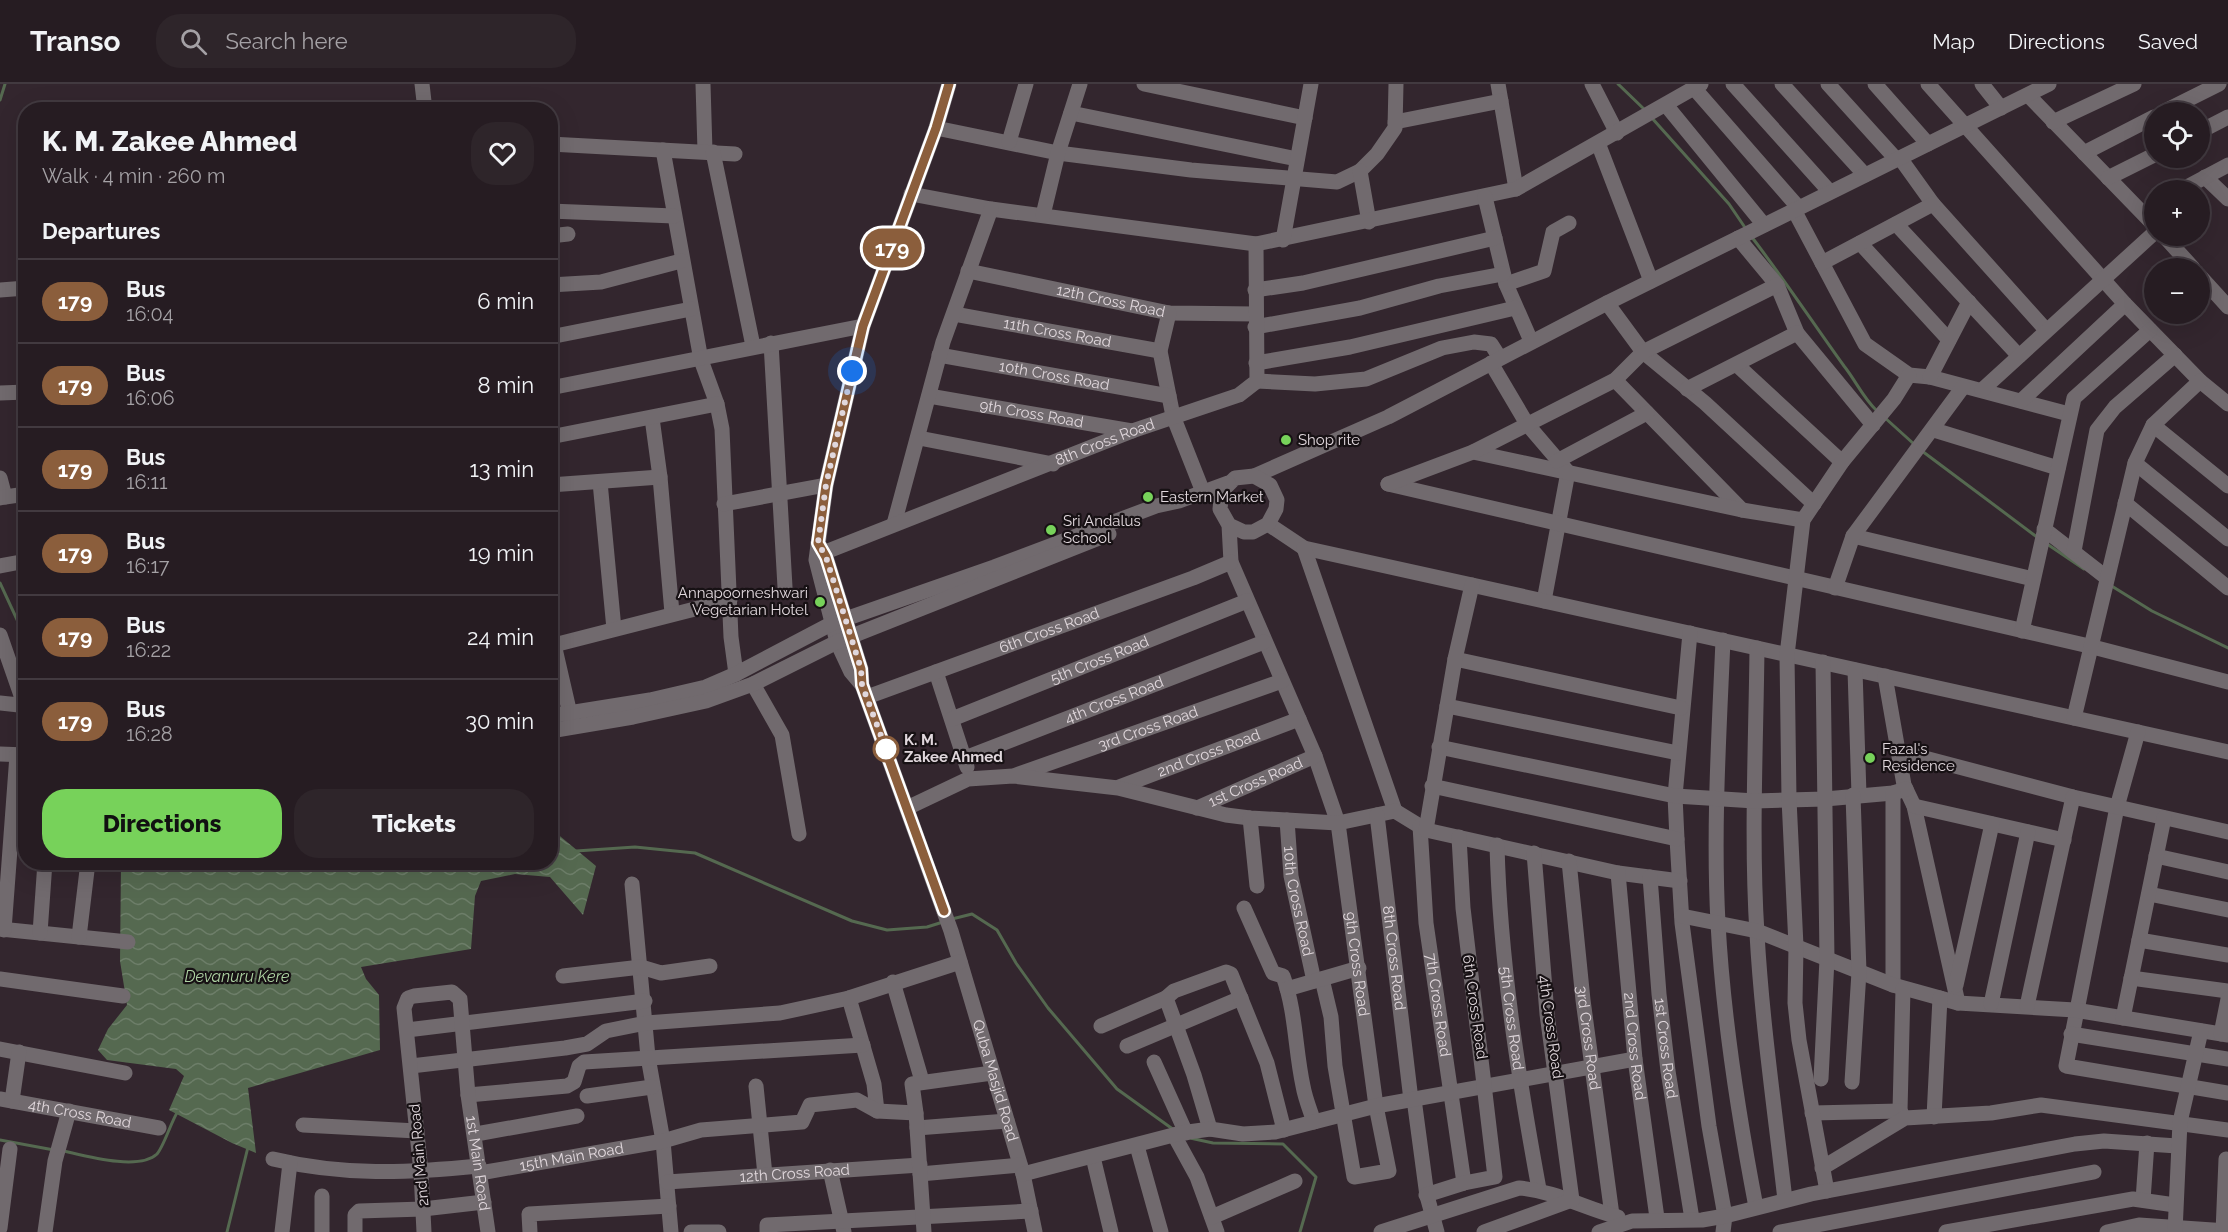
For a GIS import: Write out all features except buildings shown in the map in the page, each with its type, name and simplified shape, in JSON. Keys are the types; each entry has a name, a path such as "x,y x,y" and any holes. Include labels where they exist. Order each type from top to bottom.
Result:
{"street":[{"path":"422,84 424,102"},
{"path":"703,84 709,151 753,346"},
{"path":"949,84 936,128 863,326 826,485 821,548 838,622 844,639 861,669 865,691 907,808 968,779 1012,776 1118,788 1197,808 1250,818 1338,823 1395,811"},
{"path":"1009,142 1026,84"},
{"path":"1043,215 1058,153 1080,84"},
{"path":"1143,84 1305,118"},
{"path":"1283,240 1311,84"},
{"path":"936,128 1058,153 1293,181 1337,182 1360,171 1377,154 1395,128 1396,84"},
{"path":"1498,84 1516,189"},
{"path":"1592,84 1617,133"},
{"path":"1733,84 1830,192"},
{"path":"1782,84 1865,175"},
{"path":"1828,84 1898,159 1933,204 2046,330"},
{"path":"1875,84 1929,144"},
{"path":"1928,84 2125,304 2200,381 2228,405"},
{"path":"1982,84 2001,108"},
{"path":"1254,476 1376,423 1531,341 2001,108 2029,90 2049,84"},
{"path":"2053,122 2134,84"},
{"path":"2183,102 2219,84"},
{"path":"911,194 991,209 1256,244 1369,222 1516,189 1641,120 1692,87 1796,209 1865,344 1909,375 1930,377 2069,414"},
{"path":"2029,90 2053,122 2108,178 2144,206"},
{"path":"1395,122 1501,101"},
{"path":"1663,107 1761,226"},
{"path":"1071,113 1297,159"},
{"path":"2210,126 2228,117"},
{"path":"2084,153 2144,122"},
{"path":"1598,143 1651,281"},
{"path":"558,144 735,154"},
{"path":"663,150 681,261 701,360 717,404 722,429 730,637 736,674"},
{"path":"2108,178 2144,160"},
{"path":"2199,180 2228,165"},
{"path":"1360,171 1369,222"},
{"path":"2205,177 2228,199"},
{"path":"1485,197 1505,279 1515,308 1531,341"},
{"path":"1822,263 1933,204"},
{"path":"894,524 919,438 939,355 991,209"},
{"path":"558,211 674,216"},
{"name":"12th Cross Road","path":"968,271 1169,313 1255,320 1360,308 1439,286 1505,279 1544,271 1553,232 1561,225 1569,223"},
{"path":"1896,224 2019,356"},
{"path":"558,235 568,234"},
{"path":"1740,236 1777,285 1797,333 1873,425"},
{"path":"1255,290 1303,283 1495,238"},
{"path":"1982,390 2144,242"},
{"path":"1860,243 1949,340"},
{"path":"1256,244 1257,381 1315,384 1366,379 1442,348 1474,342 1491,344 1495,361 1527,424 1563,466 1544,601"},
{"path":"2173,246 2184,258"},
{"path":"558,285 602,282 681,261"},
{"path":"1777,285 1643,352 1615,380 1473,452 1388,484 1556,525 2090,646 2228,682"},
{"path":"2210,287 2228,307"},
{"path":"0,290 18,289"},
{"path":"1930,377 1969,302"},
{"path":"1607,303 1643,352 1814,504"},
{"path":"2021,401 2125,304"},
{"path":"1257,363 1361,345 1515,308"},
{"path":"558,335 691,309"},
{"path":"1169,313 1160,351 1173,416 1203,492"},
{"name":"11th Cross Road","path":"954,314 1160,351"},
{"path":"558,387 701,360 753,346 863,326"},
{"path":"2022,631 2074,398 2150,330"},
{"path":"1687,389 1797,333"},
{"path":"771,343 785,587"},
{"name":"10th Cross Road","path":"939,355 1169,396"},
{"path":"2074,551 2097,430 2115,406 2175,355"},
{"path":"1737,365 1842,462"},
{"path":"1827,1191 1795,1003 1796,946 1789,799 1787,654 1803,520 1842,462 1894,399 1909,375"},
{"path":"1615,380 1742,510"},
{"name":"8th Cross Road","path":"821,548 894,524 1053,464 1132,431 1239,395 1257,381"},
{"path":"2074,718 2135,463 2153,425 2200,381"},
{"path":"1835,588 1853,536 1931,434 1963,387"},
{"path":"0,393 18,392"},
{"name":"9th Cross Road","path":"929,396 1132,431"},
{"path":"558,436 717,404"},
{"path":"1563,466 1647,413"},
{"path":"652,418 660,477 672,613"},
{"path":"2153,425 2228,486"},
{"path":"1931,434 2058,468"},
{"path":"919,438 1053,464"},
{"path":"1473,452 1563,466 1742,510 1803,520"},
{"path":"2135,463 2228,539"},
{"path":"558,715 706,687 838,622 1156,506 1179,501 1244,475 1262,479 1274,492 1276,509 1268,524 1253,532 1244,532 1229,525 1220,509 1220,500 1228,483"},
{"path":"558,485 660,477"},
{"path":"0,478 2,498 18,495"},
{"path":"600,482 614,629"},
{"path":"724,504 826,485"},
{"path":"558,730 633,717 706,701 753,684 844,639 1158,515 1179,501"},
{"path":"2125,503 2228,588"},
{"path":"1268,524 1304,548 2228,752"},
{"name":"9th Cross Road","path":"1229,525 1231,562 1315,756 1338,823 1376,1106 1389,1171 1354,1177 1343,1114"},
{"path":"2044,532 2074,551 2107,580"},
{"path":"1853,536 2033,579"},
{"path":"1304,548 1395,811 1424,828 1459,837 1618,873 1680,881"},
{"name":"6th Cross Road","path":"865,691 936,672 1231,562"},
{"path":"0,566 18,563"},
{"name":"7th Cross Road","path":"1464,1183 1426,923 1424,828 1455,659 1472,585"},
{"path":"558,644 730,600"},
{"name":"5th Cross Road","path":"952,719 1247,601"},
{"path":"1690,633 1681,708 1675,796 1677,839 1682,916 1709,1126 1725,1216 1723,1232"},
{"path":"0,635 18,687"},
{"path":"1723,640 1716,799 1718,923 1729,1058 1756,1207"},
{"name":"4th Cross Road","path":"965,758 1264,642"},
{"path":"1757,648 1756,931 1765,1048 1785,1200"},
{"path":"1455,659 1681,708"},
{"path":"558,662 570,714"},
{"path":"1821,1079 1827,959 1823,662"},
{"path":"1852,1082 1859,972 1855,670"},
{"path":"936,672 965,758 968,779"},
{"path":"1885,676 1898,751 1900,791 1898,987 1902,1115"},
{"name":"3rd Cross Road","path":"1012,776 1282,681"},
{"path":"753,684 782,735 799,834"},
{"path":"0,703 18,705"},
{"path":"1447,706 1678,753"},
{"name":"2nd Cross Road","path":"1118,788 1299,719"},
{"path":"2138,732 2117,807 2075,1010 2066,1066 2228,1093"},
{"path":"1439,747 1675,796 1755,801 1825,799 1900,791"},
{"path":"1898,751 2073,797 2228,832"},
{"path":"0,754 18,755"},
{"name":"1st Cross Road","path":"1197,808 1315,756"},
{"path":"18,782 2,929 128,942"},
{"path":"1432,786 1677,839"},
{"path":"1900,791 1914,806 1956,997"},
{"path":"2027,1006 2073,797"},
{"path":"1914,806 2064,840"},
{"name":"Quba Masjid Road","path":"907,808 951,931 1021,1169 1035,1232"},
{"name":"8th Cross Road","path":"1377,815 1412,1100 1426,1195 1437,1232"},
{"path":"1250,818 1257,886"},
{"path":"2123,1018 2164,818"},
{"name":"10th Cross Road","path":"1287,820 1291,876 1318,980 1331,1017 1331,1039 1343,1114"},
{"path":"1956,997 1992,824"},
{"path":"1991,1004 2028,832"},
{"name":"6th Cross Road","path":"1459,837 1462,908 1486,1086 1495,1177 1464,1183"},
{"name":"5th Cross Road","path":"1497,845 1499,917 1519,1081 1539,1190"},
{"name":"4th Cross Road","path":"1534,853 1546,1003 1572,1200"},
{"path":"2156,856 2228,872"},
{"name":"3rd Cross Road","path":"1569,861 1611,1215"},
{"path":"40,933 44,870"},
{"path":"79,937 87,870"},
{"name":"2nd Cross Road","path":"1618,873 1635,1059 1657,1218"},
{"name":"1st Cross Road","path":"1650,877 1667,1060 1692,1219"},
{"path":"632,884 645,1000 648,1057 663,1141 671,1232"},
{"path":"2149,894 2228,910"},
{"path":"1244,908 1274,974 1283,976 1296,1027 1303,1086 1314,1122"},
{"path":"1682,916 1756,931 1898,987 1940,998 1956,997 1991,1004 2075,1010 2224,1034 2228,999"},
{"path":"2139,939 2228,955"},
{"path":"412,1072 465,1060 587,1044 606,1031 646,1023 780,1013 849,998 960,962"},
{"path":"563,976 640,967 661,974 710,966"},
{"path":"1287,989 1359,968"},
{"path":"1101,1026 1166,998 1170,993 1226,972 1231,974 1267,1063 1284,1130"},
{"path":"2131,978 2228,991"},
{"path":"0,979 123,996"},
{"path":"893,982 922,1081"},
{"name":"2nd Main Road","path":"424,1232 421,1172 404,1008 408,998 414,996 452,992 459,995 462,1022"},
{"path":"849,998 874,1084 877,1111 916,1113"},
{"path":"1166,998 1177,1025 1210,1129"},
{"path":"1127,1046 1240,998"},
{"path":"1934,1117 1940,998"},
{"path":"407,1030 645,1000"},
{"name":"1st Main Road","path":"462,1022 468,1095 476,1134 488,1232"},
{"path":"2174,1229 2180,1122 2200,1031"},
{"path":"2072,1034 2228,1059"},
{"path":"468,1095 567,1086 574,1082 579,1066 585,1062 863,1045"},
{"path":"0,1049 125,1073"},
{"path":"6,1100 19,1053"},
{"name":"12th Cross Road","path":"668,1182 830,1170 1021,1169 1093,1157 1179,1134 1210,1129 1243,1134 1284,1130 1376,1106 1635,1059"},
{"path":"1154,1062 1214,1225 1295,1181"},
{"path":"923,1225 912,1084 992,1073"},
{"path":"756,1086 765,1175"},
{"path":"587,1096 652,1087"},
{"name":"4th Cross Road","path":"6,1100 159,1128"},
{"name":"15th Main Road","path":"273,1159 324,1171 421,1172 480,1169 663,1141 701,1130 802,1122 810,1105 857,1100 877,1111"},
{"path":"1812,1113 1934,1117 1990,1113 2041,1105 2228,1130"},
{"path":"45,1232 55,1161 69,1111"},
{"path":"1822,1168 1902,1115"},
{"path":"476,1134 577,1116"},
{"path":"917,1128 1007,1122"},
{"path":"303,1125 417,1131"},
{"path":"1599,1232 1634,1226 1657,1218 1692,1219 1725,1216 1827,1191 2075,1144 2104,1141 2177,1146"},
{"path":"2143,1200 2148,1143"},
{"path":"1137,1146 1161,1232"},
{"path":"0,1228 10,1149"},
{"path":"1093,1157 1111,1232"},
{"path":"2107,1232 2139,1225 2224,1231 2226,1159"},
{"path":"282,1232 290,1163"},
{"path":"830,1170 844,1227"},
{"path":"1780,1232 2094,1172"},
{"path":"1426,1195 1464,1183"},
{"path":"1381,1232 1519,1188 1539,1190 1572,1200 1634,1226"},
{"path":"322,1196 322,1232"},
{"path":"1946,1232 2086,1205 2133,1199 2175,1205"},
{"path":"1484,1232 1572,1200"},
{"path":"354,1232 354,1216 359,1211 423,1209 484,1202"},
{"path":"530,1232 529,1214 669,1206"},
{"path":"767,1232 767,1225 844,1227 923,1225 1031,1211"},
{"path":"691,1232 719,1232"}],"water":[{"name":"Devanuru Kere","path":"558,834 596,866 583,915 550,877 515,874 481,881 475,896 471,949 361,967 366,979 379,995 380,1050 248,1088 256,1153 169,1110 184,1076 176,1069 107,1060 98,1050 108,1029 127,1005 120,961 121,870 558,870"}],"waterway":[{"path":"0,100 5,84"},
{"path":"1618,84 1645,110"},
{"path":"1651,117 1729,204 1746,229"},
{"path":"1751,236 1877,411"},
{"path":"1884,417 1915,445"},
{"path":"1922,451 2037,537"},
{"path":"2047,544 2084,569"},
{"path":"0,583 18,622"},
{"path":"2110,585 2152,611 2228,648"},
{"path":"576,851 635,847 695,853 852,921 887,930 927,927 943,922"},
{"path":"952,919 972,914 997,930 1016,963 1048,1008 1117,1089 1174,1130"},
{"path":"64,1151 112,1161 149,1159 160,1150 178,1111"},
{"path":"1190,1138 1213,1143 1283,1144 1316,1177 1300,1232"},
{"path":"0,1140 54,1150"},
{"path":"227,1232 248,1147"}],"bus line":[{"name":"179","path":"944,911 862,685 861,669 826,557 818,543 826,485 863,326 936,128 949,84"}],"place":[{"name":"Shop rite","path":"1286,440"},
{"name":"Eastern Market","path":"1148,497"},
{"name":"Sri Andalus School","path":"1051,530"},
{"name":"Annapoorneshwari Vegetarian Hotel","path":"820,602"},
{"name":"K. M. Zakee Ahmed","path":"886,749"},
{"name":"Fazal's Residence","path":"1870,758"}],"route":[{"path":"852,371 826,485 818,543 826,557 861,669 862,685 886,749"}]}
